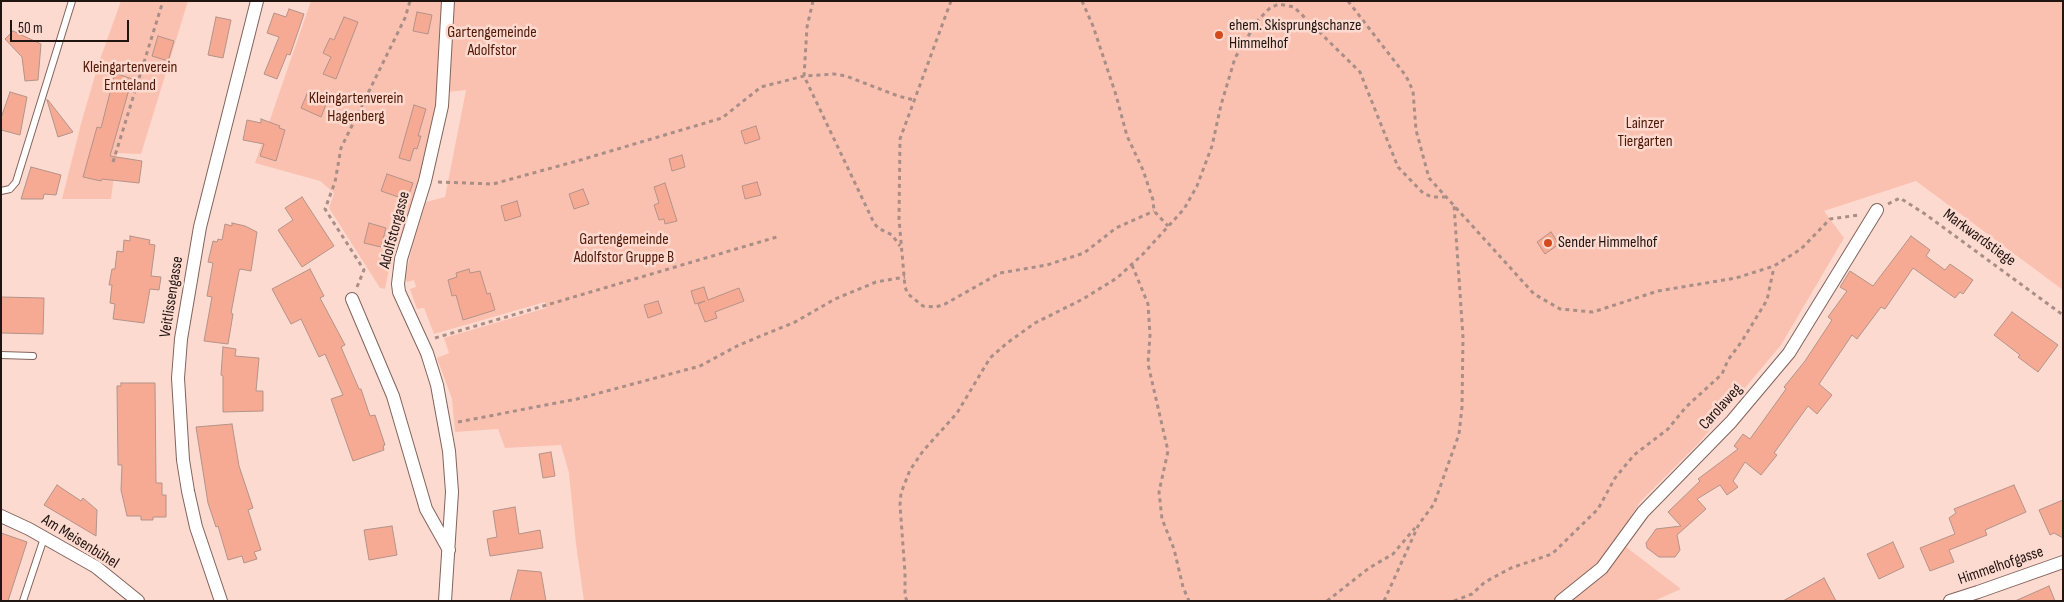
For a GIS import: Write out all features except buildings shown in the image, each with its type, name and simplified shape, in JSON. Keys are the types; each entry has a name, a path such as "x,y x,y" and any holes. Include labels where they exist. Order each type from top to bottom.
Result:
{"street":[{"name":"Veitlissengasse","path":"221,601 196,527 187,483 183,460 178,378 187,301 203,213 257,1"},
{"name":"Adolfstorgasse","path":"445,601 452,492 445,424 437,385 422,343 399,292 398,284 401,259 425,181 442,106 448,1"},
{"name":"Carolaweg","path":"1561,601 1602,568 1643,512 1731,422 1789,352 1877,210"},
{"path":"352,299 393,396 426,509 449,550"},
{"name":"Am Meisenbühel","path":"1,516 96,567 138,601"},
{"name":"Himmelhofgasse","path":"1950,601 2063,562"}],"lane":[{"path":"1,191 10,188 16,182 72,1"},
{"path":"1,355 33,356"},
{"path":"23,601 44,538"}],"path":[{"path":"112,162 163,1"},
{"path":"352,299 364,270 325,209 335,182 341,148 405,18 410,1"},
{"path":"813,1 808,27 804,76 874,222 878,228 892,235 901,247"},
{"path":"951,1 900,139 901,247 905,287 908,294 923,306 936,307 953,300 1000,273 1046,265 1084,253 1116,228 1154,211"},
{"path":"1082,1 1110,77 1128,136 1143,170 1153,200 1154,211 1168,226"},
{"path":"1348,1 1406,76 1413,91 1416,130 1429,178 1534,294 1560,309 1593,312 1658,291 1736,278 1774,266 1801,249 1830,219 1846,218 1877,210"},
{"path":"907,601 905,596 900,505 901,493 910,470 923,451 957,413 971,393 990,358 1035,323 1083,299 1117,278 1132,265 1184,209 1196,186 1212,146 1221,105 1235,58 1258,20 1270,8 1279,4 1294,7 1360,72 1398,167 1423,193 1432,197 1447,197"},
{"path":"425,181 494,184 722,118 762,87 804,76 834,74 846,76 862,84 878,87 898,96 914,100"},
{"name":"Markwardstiege","path":"1877,210 1900,198 1925,214 2063,315"},
{"path":"1327,601 1369,568 1394,554 1419,524 1434,504 1458,434 1462,407 1463,337 1454,205"},
{"path":"422,343 443,335 780,236"},
{"path":"1132,265 1148,304 1150,335 1148,364 1168,451 1159,492 1162,519 1174,548 1183,587 1189,601"},
{"path":"1454,601 1472,594 1484,582 1511,568 1552,554 1598,509 1615,478 1634,455 1668,429 1686,407 1722,374 1728,360 1742,342 1767,300 1774,266"},
{"path":"445,424 578,398 700,366 739,345 795,322 835,299 876,282 905,277"},
{"path":"1384,601 1419,524"}],"green space":[{"name":"Kleingartenverein Ernteland","path":"121,1 188,1 141,154 117,153 111,199 62,199 99,62"},
{"name":"Kleingartenverein Hagenberg","path":"311,1 443,1 437,107 418,183 400,240 393,250 385,289 380,288 329,208 334,193 320,181 255,163"},
{"path":"452,1 2063,1 2063,290 1916,181 1824,211 1844,238 1781,345 1698,444 1640,502 1617,540 1681,589 1654,601 584,601 569,473 561,445 505,448 498,429 455,432 452,399 437,358 449,353 444,338 546,308 545,302 434,334 424,308 417,309 410,289 416,287 414,280 407,282 405,277 426,202 445,197 466,90 448,92"}],"place":[{"name":"ehem. Skisprungschanze Himmelhof","path":"1219,35"},
{"name":"Sender Himmelhof","path":"1548,243"}],"park label":[{"name":"Gartengemeinde Adolfstor","path":"492,42"},
{"name":"Lainzer Tiergarten","path":"1645,133"},
{"name":"Gartengemeinde Adolfstor Gruppe B","path":"624,249"}]}
